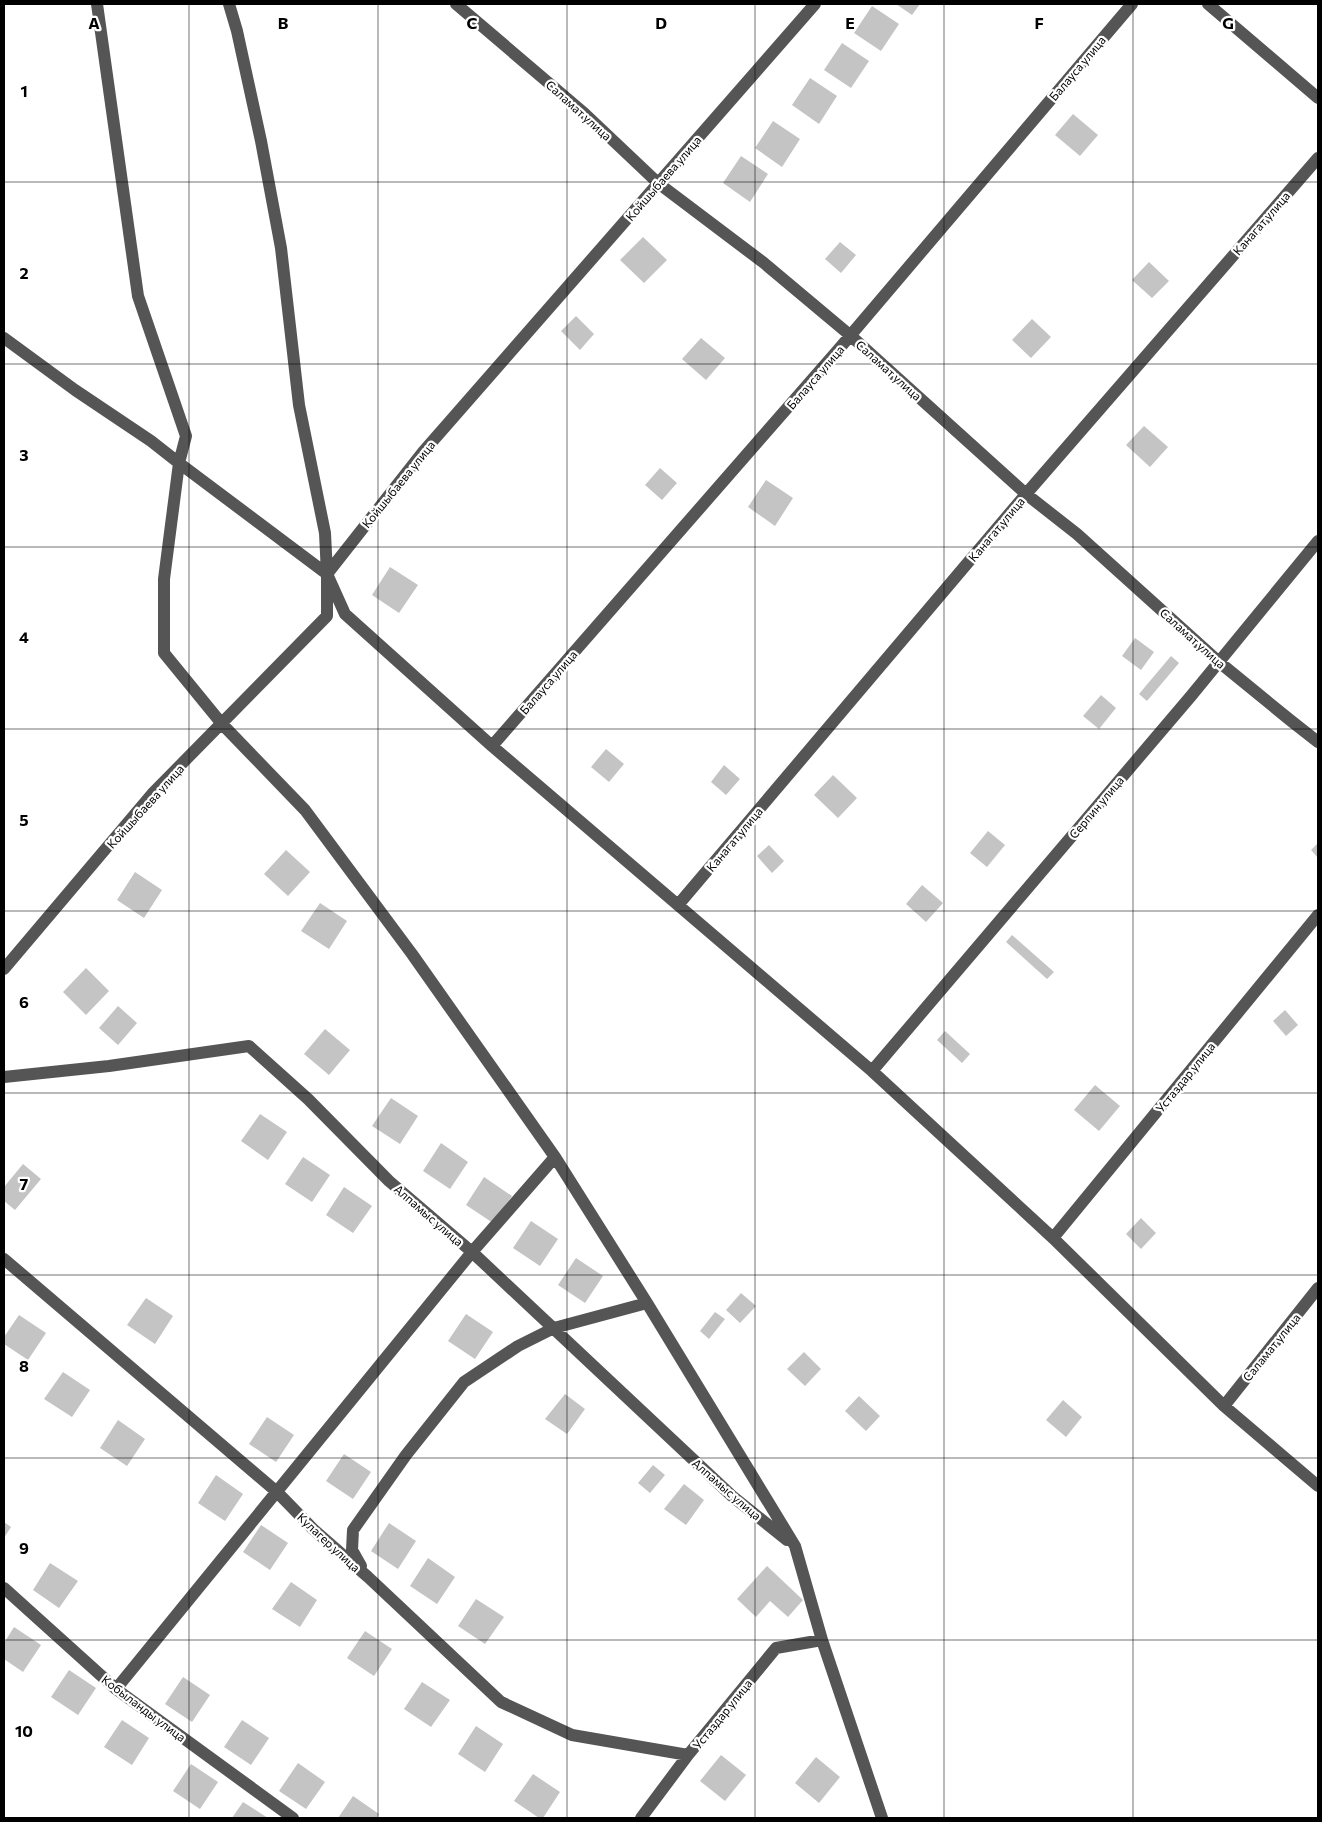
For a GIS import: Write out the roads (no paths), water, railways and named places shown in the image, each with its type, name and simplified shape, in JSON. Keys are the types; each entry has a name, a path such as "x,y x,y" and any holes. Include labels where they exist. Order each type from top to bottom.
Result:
{"street":[{"path":"97,4 138,296 186,436 179,463 164,578 164,653 222,724 305,810 412,954 555,1157 647,1303 795,1546 822,1640 882,1818"},
{"path":"229,4 237,31 259,132 281,248 299,405 325,533 326,574 345,614 492,746 872,1071 1053,1238 1224,1406 1318,1486"},
{"name":"Саламат улица","path":"456,4 584,113 658,183 764,263 851,336 1026,494 1077,534 1219,662 1318,742"},
{"name":"Койшыбаева улица","path":"4,969 152,794 326,616 326,574 423,452 815,4"},
{"name":"Балауса улица","path":"492,746 851,336 1132,4"},
{"path":"1208,4 1318,98"},
{"name":"Канагат улица","path":"678,905 1026,494 1318,158"},
{"path":"4,338 75,390 151,441 326,574"},
{"name":"Серпин улица","path":"872,1071 1219,662 1318,541"},
{"name":"Устаздар улица","path":"1053,1238 1318,915"},
{"name":"Алпамыс улица","path":"4,1077 109,1066 250,1046 389,1180 472,1252 732,1496 795,1546"},
{"path":"116,1689 472,1252 555,1157"},
{"name":"Кулагер улица","path":"4,1259 276,1492 501,1702 572,1734 688,1755"},
{"name":"Саламат улица","path":"1224,1406 1318,1288"},
{"path":"368,1577 352,1550 353,1530 406,1455 464,1382 518,1346 554,1328 647,1303"},
{"name":"Кобыланды улица","path":"4,1588 116,1689 294,1818"},
{"name":"Устаздар улица","path":"642,1818 688,1755 776,1648 822,1640"}]}
